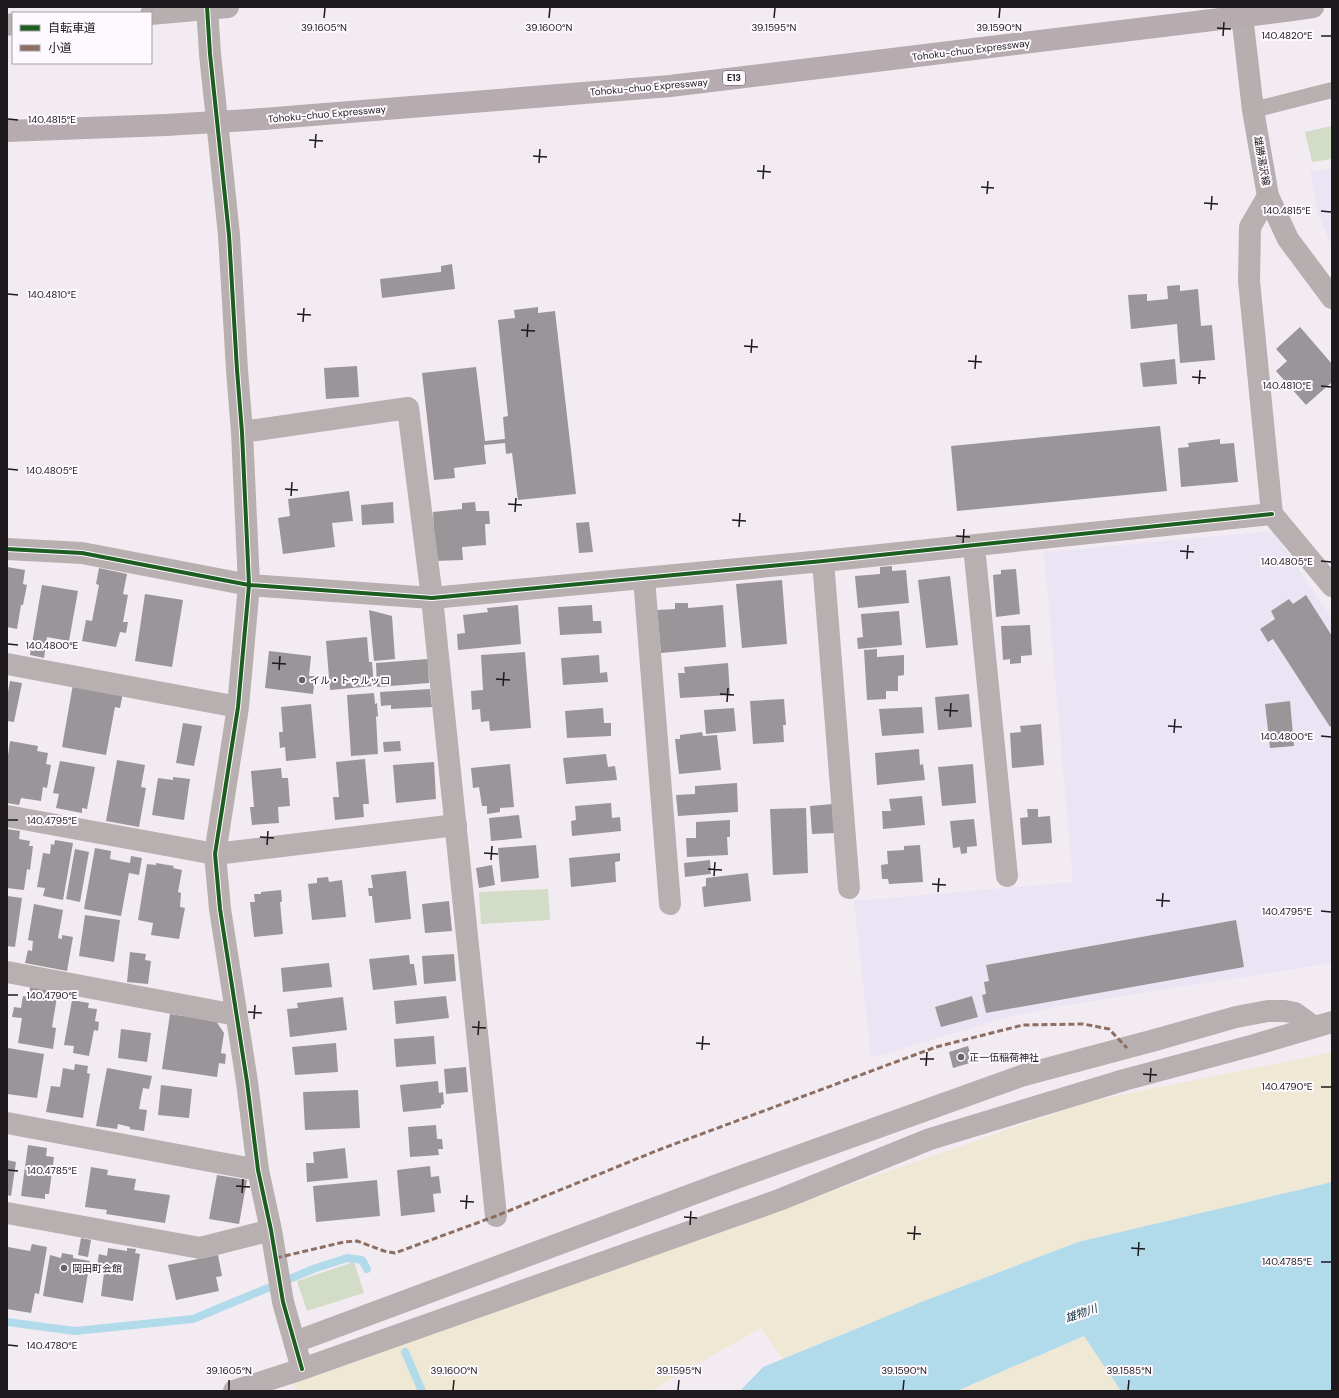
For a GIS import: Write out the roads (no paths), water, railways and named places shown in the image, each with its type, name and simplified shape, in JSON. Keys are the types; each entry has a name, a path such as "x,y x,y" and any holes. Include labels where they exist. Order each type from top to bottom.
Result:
{"highway":[{"name":"Tohoku-chuo Expressway","path":"7,131 166,125 263,119 670,86 1313,7"}],"main road":[{"name":"雄勝湯沢線","path":"1241,7 1253,110 1268,196 1288,239 1332,298"},
{"path":"152,14 214,8"}],"street":[{"path":"214,8 210,54 229,235 242,432 249,585 238,707 215,854 220,909 247,1082 258,1170 271,1230 283,1302 302,1369"},
{"path":"1268,196 1250,227 1249,281 1272,514 1332,586"},
{"path":"242,432 408,408 432,598 496,1216"},
{"path":"7,549 82,553 249,585 432,598 974,546 1272,514"},
{"path":"974,546 1007,876"},
{"path":"823,561 848,888"},
{"path":"644,578 670,904"},
{"path":"7,664 238,707"},
{"path":"7,816 215,854 456,825"},
{"path":"7,972 236,1015"},
{"path":"295,1342 728,1181 1024,1075 1236,1017 1268,1011 1285,1011 1295,1013 1323,1024"},
{"path":"234,1391 302,1369 780,1200 930,1139 1124,1080 1254,1046 1323,1024"},
{"path":"7,1123 258,1170"},
{"path":"7,1213 200,1248 271,1230"}],"lane":[{"path":"1253,110 1332,90"}],"water":[{"name":"雄物川","path":"1332,1182 1332,1391 1121,1391 1084,1336 957,1391 740,1391 763,1367 924,1301 1078,1242"}],"waterway":[{"path":"7,1322 75,1331 193,1319 316,1268 347,1258 362,1260 367,1269"},
{"path":"405,1352 422,1391"}],"place":[{"name":"イル・トゥルッロ","path":"302,680"},
{"name":"正一伍稲荷神社","path":"961,1057"},
{"name":"岡田町会館","path":"64,1268"}]}
